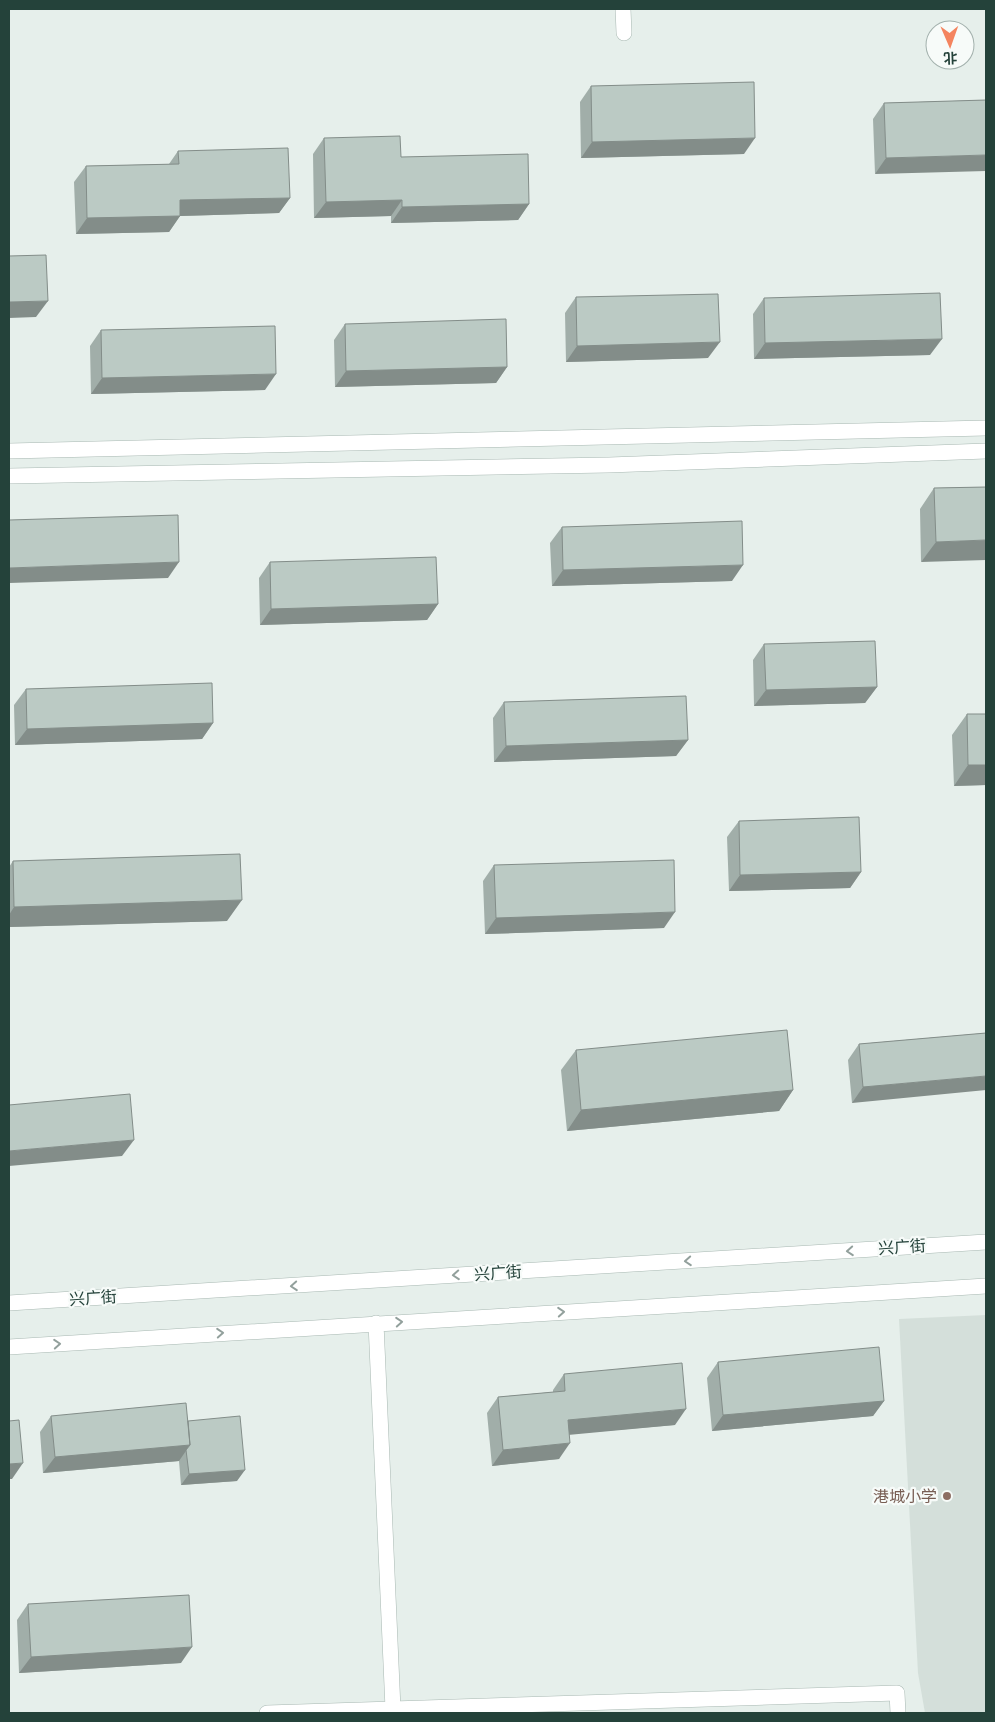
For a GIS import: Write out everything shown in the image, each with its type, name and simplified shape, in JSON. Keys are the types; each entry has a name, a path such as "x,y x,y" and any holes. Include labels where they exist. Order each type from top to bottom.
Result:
{"street":[{"path":"623,9 624,33"},
{"path":"9,451 986,428"},
{"path":"9,476 609,465 986,450"},
{"name":"兴广街","path":"9,1303 986,1242"},
{"path":"9,1347 986,1286"},
{"path":"376,1323 393,1709"},
{"path":"267,1713 897,1693 898,1713"}],"shaded area":[{"name":"港城小学","path":"986,1315 986,1713 925,1713 918,1673 899,1319"}],"building":[{"path":"754,82 755,138 592,142 591,86"},
{"path":"986,100 986,155 886,158 884,103"},
{"path":"400,136 401,157 528,154 529,204 402,207 402,200 326,202 324,138"},
{"path":"288,148 290,198 180,200 180,216 87,218 86,166 179,164 178,151"},
{"path":"46,255 48,301 9,302 9,256"},
{"path":"940,293 942,339 765,343 764,298"},
{"path":"718,294 720,342 577,346 576,297"},
{"path":"506,319 507,367 346,371 345,324"},
{"path":"275,326 276,374 102,378 101,330"},
{"path":"986,487 986,540 936,542 934,488"},
{"path":"178,515 179,562 9,568 9,520"},
{"path":"742,521 743,565 563,570 562,527"},
{"path":"436,557 438,604 271,609 270,562"},
{"path":"875,641 877,687 766,690 764,644"},
{"path":"212,683 213,723 27,729 26,689"},
{"path":"686,696 688,740 506,746 504,702"},
{"path":"967,714 986,714 986,765 968,765"},
{"path":"859,817 861,872 740,875 739,821"},
{"path":"240,854 242,900 14,907 13,861"},
{"path":"674,860 675,912 496,918 494,865"},
{"path":"787,1030 793,1090 581,1110 576,1050"},
{"path":"986,1033 986,1076 863,1087 859,1044"},
{"path":"130,1094 134,1140 9,1151 9,1105"},
{"path":"879,1347 884,1401 723,1415 718,1362"},
{"path":"682,1363 686,1409 568,1420 570,1443 503,1450 498,1397 565,1391 564,1374"},
{"path":"186,1403 190,1445 55,1457 51,1416"},
{"path":"240,1416 245,1470 189,1474 186,1450 190,1445 188,1421"},
{"path":"19,1420 23,1463 9,1464 9,1421"},
{"path":"189,1595 192,1647 31,1657 28,1604"}],"place":[{"name":"港城小学","path":"947,1496"}]}
